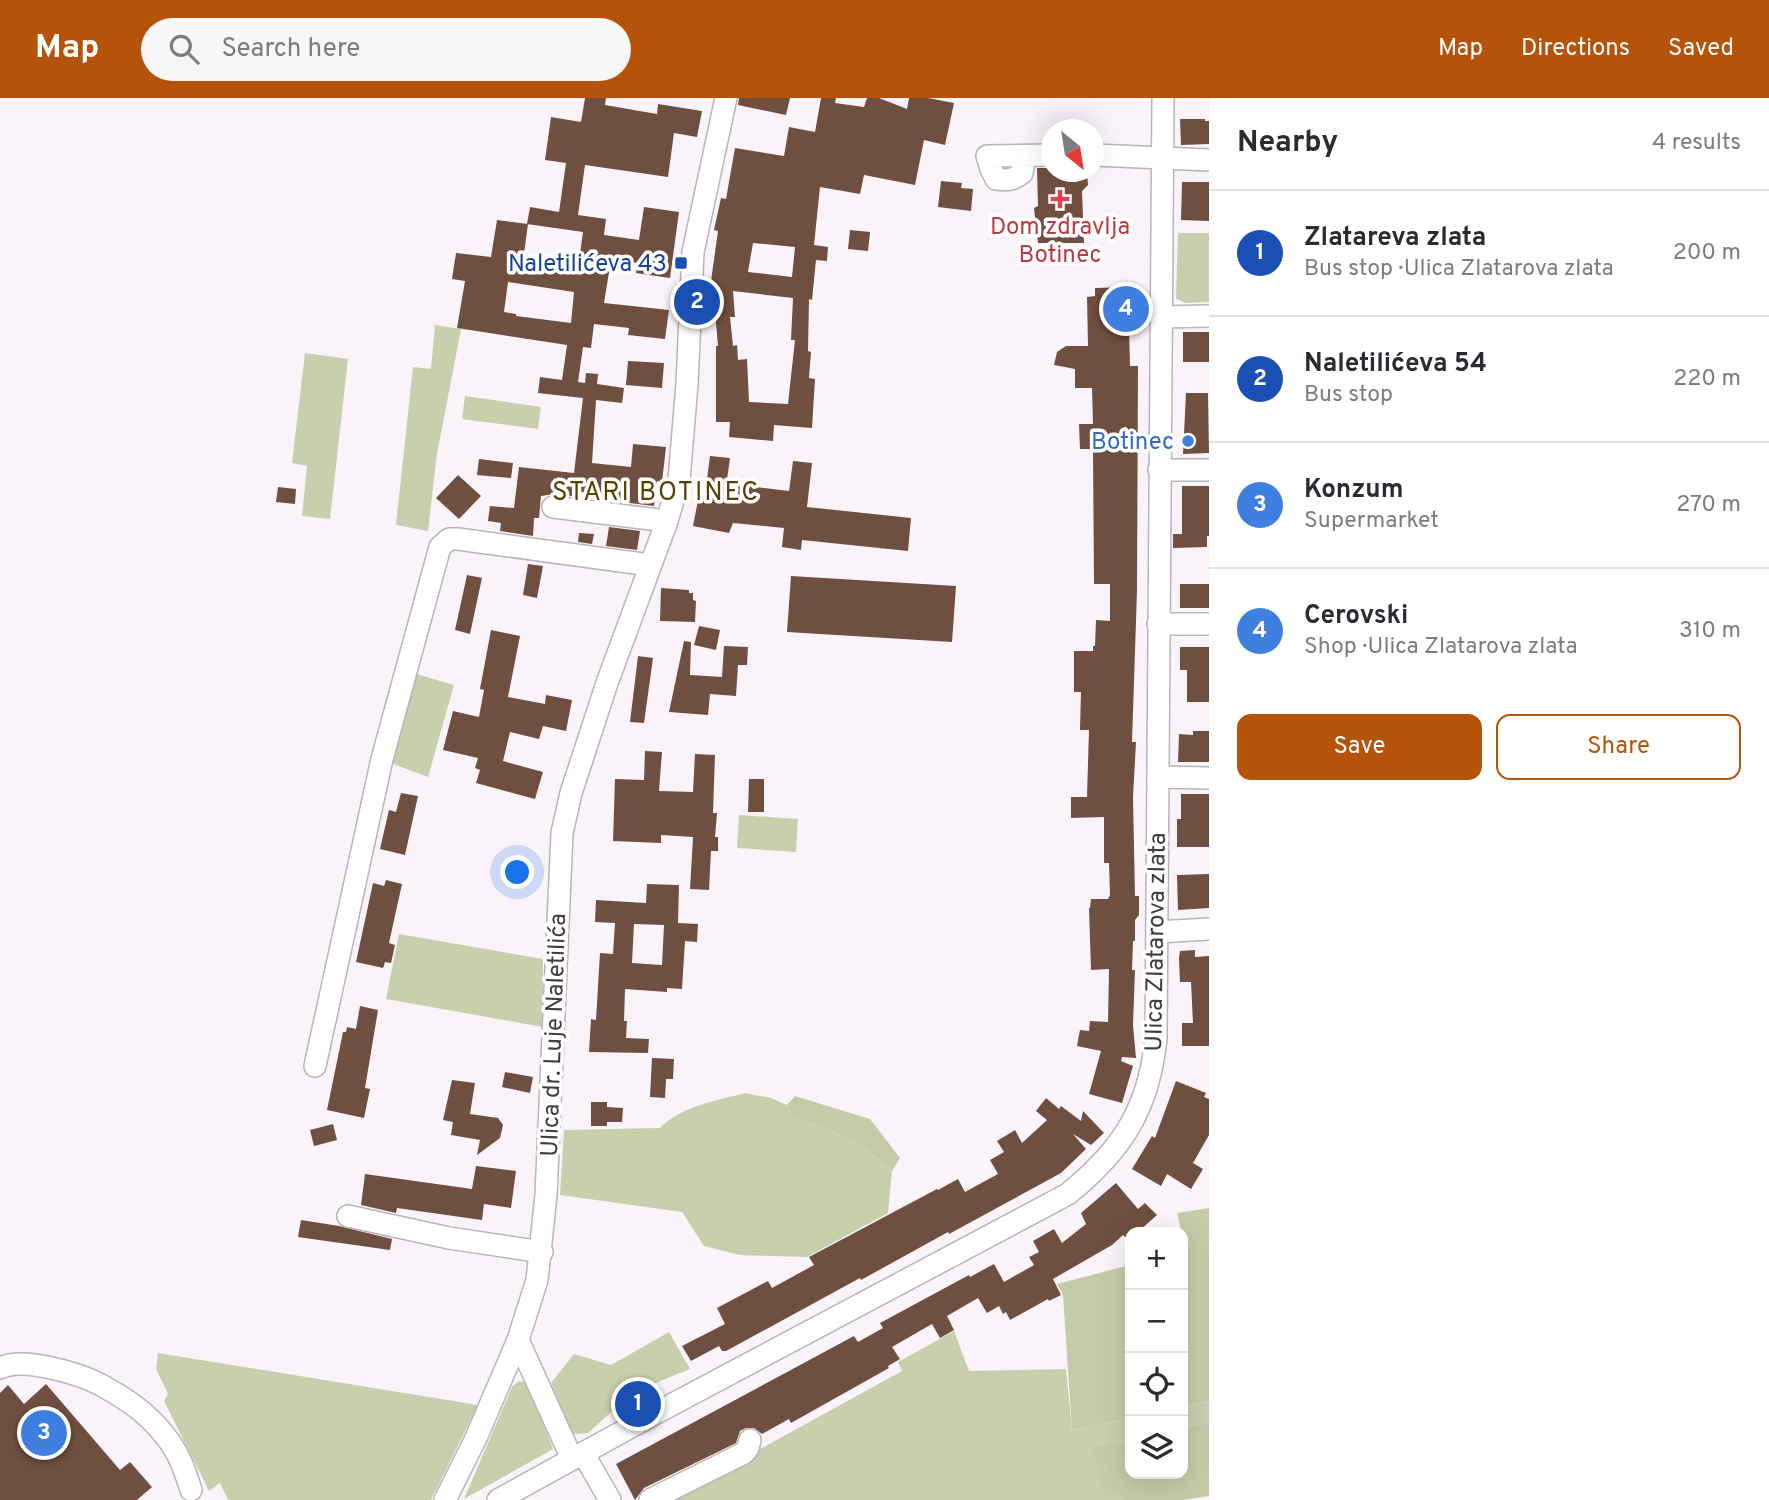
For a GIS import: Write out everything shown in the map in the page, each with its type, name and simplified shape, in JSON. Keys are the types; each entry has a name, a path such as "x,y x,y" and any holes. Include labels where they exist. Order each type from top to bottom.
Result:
{"street":[{"name":"Ulica dr. Luje Naletilića","path":"445,1500 476,1438 518,1340 537,1280 547,1195 562,833 571,793 607,683 674,500 682,457 693,251 726,98"},
{"name":"Ulica Zlatarova zlata","path":"498,1500 1068,1194 1108,1158 1125,1134 1140,1105 1150,1075 1156,1038 1163,98"},
{"path":"1025,156 1041,155"},
{"path":"1104,156 1209,160"},
{"path":"1160,317 1209,316"},
{"path":"1159,470 1209,470"},
{"path":"553,507 667,522"},
{"path":"315,1066 382,759 440,547 449,539 458,538 650,565"},
{"path":"1158,624 1209,624"},
{"path":"1158,777 1209,778"},
{"path":"1157,932 1209,929"},
{"path":"348,1216 449,1238 542,1252"},
{"path":"518,1340 578,1456 610,1500"},
{"path":"0,1368 19,1363 51,1368 106,1387 144,1413 166,1437 177,1453 191,1490"},
{"path":"650,1500 744,1453 750,1440"}],"green space":[{"path":"1178,233 1209,233 1209,302 1186,303 1176,299"},
{"path":"435,325 461,329 437,454 428,531 396,525 413,367 431,369"},
{"path":"305,353 348,359 330,519 302,516 307,466 292,463"},
{"path":"465,396 541,407 538,429 462,419"},
{"path":"413,673 454,685 428,777 388,762"},
{"path":"739,815 798,819 796,852 737,848"},
{"path":"399,934 543,959 543,1027 386,999"},
{"path":"745,1093 771,1098 787,1105 792,1117 828,1129 861,1145 892,1171 888,1213 807,1257 740,1255 704,1246 682,1212 560,1195 564,1130 660,1128 688,1109"},
{"path":"795,1096 870,1119 900,1158 892,1171 861,1145 828,1129 792,1117 787,1105"},
{"path":"1209,1208 1209,1401 1188,1405 1188,1227 1180,1227 1177,1213"},
{"path":"1125,1266 1125,1419 1072,1430 1063,1295 1057,1284"},
{"path":"954,1331 969,1371 1066,1369 1072,1430 1125,1419 1125,1440 1092,1447 1125,1500 658,1500 751,1454 902,1371 898,1362"},
{"path":"669,1332 690,1369 633,1392 588,1433 573,1434 551,1383 574,1354 611,1365"},
{"path":"158,1353 478,1405 431,1500 228,1500 220,1483 209,1491 164,1401 168,1394 156,1369"},
{"path":"519,1381 528,1385 553,1449 464,1499 512,1387"},
{"path":"1209,1401 1209,1423 1188,1427 1188,1405"},
{"path":"1209,1423 1209,1496 1183,1500 1125,1500 1120,1494 1105,1496 1092,1447 1125,1440 1125,1479 1188,1479 1188,1427"}],"building":[{"path":"585,98 606,98 605,105 657,114 658,104 702,111 697,137 674,133 668,177 585,165 578,215 606,219 604,235 639,240 644,207 679,212 670,278 636,273 637,263 611,260 604,303 669,310 665,339 628,335 629,328 594,324 591,348 583,347 578,382 585,383 586,373 598,374 597,384 624,388 622,403 596,400 592,463 631,467 633,444 666,447 662,482 657,481 654,506 614,501 615,496 581,492 580,497 555,494 541,496 539,518 534,518 533,536 500,531 501,523 488,521 490,506 514,508 519,467 574,473 583,398 538,393 540,377 562,380 567,345 457,328 465,281 452,279 456,253 491,257 497,220 527,224 530,207 559,212 566,163 545,160 551,117 581,122","holes":["528,224 583,232 578,268 523,261","508,282 574,292 571,323 504,312"]},
{"path":"739,98 790,98 786,115 738,105"},
{"path":"821,98 836,98 835,103 864,107 867,98 879,98 907,109 909,98 954,103 945,145 924,140 915,185 864,175 860,194 820,187 814,245 828,247 827,261 816,260 812,300 809,299 809,378 815,379 812,428 774,425 773,441 729,437 730,422 716,422 718,346 713,288 710,288 718,231 714,230 721,198 726,199 735,148 784,156 789,127 815,132","holes":["753,243 795,247 792,277 748,272","733,291 793,298 791,340 795,340 788,404 749,402 747,359 738,360 737,345 733,346 730,317 735,317"]},
{"path":"1180,119 1209,121 1209,144 1181,145"},
{"name":"Dom zdravlja Botinec","path":"1037,168 1041,168 1041,182 1088,182 1082,191 1084,243 1038,243 1034,208 1038,206"},
{"path":"941,181 962,183 961,188 973,189 971,211 938,207"},
{"path":"1182,182 1209,182 1209,221 1181,220"},
{"path":"850,230 870,232 868,251 848,249"},
{"path":"1128,287 1132,327 1129,327 1130,366 1138,366 1137,591 1132,742 1136,742 1133,797 1135,896 1139,896 1139,915 1135,920 1132,970 1135,970 1133,1025 1136,1058 1122,1057 1121,1061 1133,1066 1122,1103 1089,1094 1101,1051 1077,1046 1080,1030 1089,1031 1090,1021 1108,1022 1109,969 1091,970 1089,908 1091,899 1108,899 1110,895 1109,863 1104,863 1104,817 1071,818 1071,797 1087,797 1089,730 1080,730 1081,692 1074,692 1074,651 1093,651 1096,620 1110,621 1110,584 1094,584 1093,449 1080,449 1079,424 1093,424 1092,388 1075,388 1075,369 1054,365 1057,352 1066,346 1088,346 1087,297 1095,296 1095,288"},
{"path":"1183,332 1209,332 1209,362 1183,362"},
{"path":"628,361 664,363 662,388 626,385"},
{"path":"1186,393 1208,393 1209,453 1183,454"},
{"path":"710,456 730,458 727,480 739,482 738,485 789,491 793,461 812,463 807,507 911,518 908,551 802,540 801,550 782,547 784,528 733,523 729,533 693,526 699,495 705,495"},
{"path":"479,459 513,463 511,478 477,475"},
{"path":"458,475 481,496 459,519 436,498"},
{"path":"1182,486 1209,486 1207,547 1173,548 1173,534 1182,534"},
{"path":"278,487 296,489 295,504 276,502"},
{"path":"609,527 640,531 637,550 606,546"},
{"path":"579,533 594,534 592,544 578,542"},
{"path":"528,564 543,566 537,598 523,595"},
{"path":"467,575 482,578 470,634 455,630"},
{"path":"791,576 956,586 952,642 787,632"},
{"path":"1180,584 1209,584 1209,608 1180,608"},
{"path":"661,588 689,590 689,593 693,593 693,600 696,601 695,622 660,621"},
{"path":"699,626 720,630 716,650 694,645"},
{"path":"491,630 520,636 508,697 545,704 546,695 572,700 566,731 543,726 539,739 510,732 503,761 543,772 535,799 476,783 480,770 475,768 478,758 443,750 453,711 479,717 484,690 480,689"},
{"path":"684,641 691,642 690,675 722,677 724,646 748,647 747,665 738,665 736,696 710,694 708,715 669,712"},
{"path":"1180,647 1209,647 1209,702 1187,702 1187,670 1180,670"},
{"path":"638,656 653,658 644,723 630,722"},
{"path":"1193,731 1209,731 1209,762 1178,762 1179,734 1193,735"},
{"path":"645,751 662,752 659,791 693,792 695,754 715,755 713,813 717,813 715,837 718,837 718,851 711,851 709,890 690,889 693,837 661,835 661,843 613,841 615,779 644,780"},
{"path":"749,779 764,779 764,812 748,812"},
{"path":"401,793 418,796 405,855 380,849 389,810 396,812"},
{"path":"1181,794 1209,794 1209,847 1177,847 1177,819 1181,819"},
{"path":"1209,874 1209,908 1178,910 1177,875"},
{"path":"386,880 402,884 389,943 395,945 391,963 385,962 383,968 356,962 373,883 384,886"},
{"path":"647,884 679,885 678,923 698,924 697,942 685,941 682,989 667,988 667,992 625,989 626,1038 649,1039 648,1053 589,1052 591,1019 596,1020 600,953 613,954 615,923 595,922 596,900 646,903","holes":["634,924 664,925 662,965 632,963"]},
{"path":"1195,950 1195,957 1209,956 1209,1046 1182,1046 1182,1023 1193,1023 1191,982 1180,982 1179,958 1180,951"},
{"path":"360,1006 378,1010 365,1088 370,1089 364,1118 327,1110 343,1032 346,1032 347,1027 356,1029"},
{"path":"652,1058 674,1059 673,1079 666,1079 665,1098 650,1097"},
{"path":"505,1072 533,1077 530,1093 502,1087"},
{"path":"452,1080 475,1083 470,1114 498,1118 503,1125 500,1138 477,1155 480,1140 451,1135 453,1122 443,1120"},
{"path":"1176,1081 1206,1093 1204,1097 1209,1099 1209,1135 1193,1163 1203,1169 1191,1189 1167,1174 1161,1186 1132,1169 1152,1136 1155,1138"},
{"path":"1046,1098 1081,1121 1083,1111 1104,1133 1091,1145 1073,1134 1086,1149 1061,1173 726,1351 722,1351 719,1346 691,1361 682,1346 725,1324 717,1308 768,1281 772,1288 814,1265 809,1257 937,1189 958,1179 965,1192 998,1174 990,1160 1004,1152 997,1141 1015,1130 1022,1143 1047,1120 1036,1111"},
{"path":"591,1102 607,1102 607,1107 623,1108 622,1122 591,1126"},
{"path":"333,1124 337,1140 314,1146 310,1130"},
{"path":"476,1166 516,1171 511,1208 484,1204 482,1220 397,1208 396,1213 361,1205 365,1174 472,1189"},
{"path":"1116,1183 1138,1209 1145,1203 1157,1215 1144,1227 1125,1227 1125,1237 1123,1235 1112,1245 1053,1279 1061,1295 1049,1301 1048,1299 1010,1320 999,1306 987,1313 978,1298 947,1316 954,1330 940,1338 932,1324 892,1347 900,1359 888,1366 889,1368 791,1423 789,1419 762,1434 754,1428 740,1431 736,1443 644,1488 635,1500 616,1464 854,1336 858,1342 883,1328 880,1323 969,1275 970,1277 994,1264 1004,1282 1034,1265 1029,1257 1039,1252 1033,1241 1054,1229 1062,1243 1086,1224 1081,1213"},
{"path":"301,1220 392,1239 390,1250 298,1237"},
{"path":"46,1384 120,1470 130,1462 152,1487 137,1500 0,1500 0,1393 8,1385 24,1404"}],"place":[{"name":"Dom zdravlja Botinec","path":"1060,199"},
{"name":"Naletilićeva 43","path":"681,263"},
{"name":"Naletilićeva 54","path":"697,302"},
{"name":"Cerovski","path":"1126,309"},
{"name":"Botinec","path":"1188,441"},
{"name":"Zlatareva zlata","path":"638,1404"},
{"name":"Konzum","path":"44,1433"}],"district":[{"name":"STARI BOTINEC","path":"656,491"}]}
